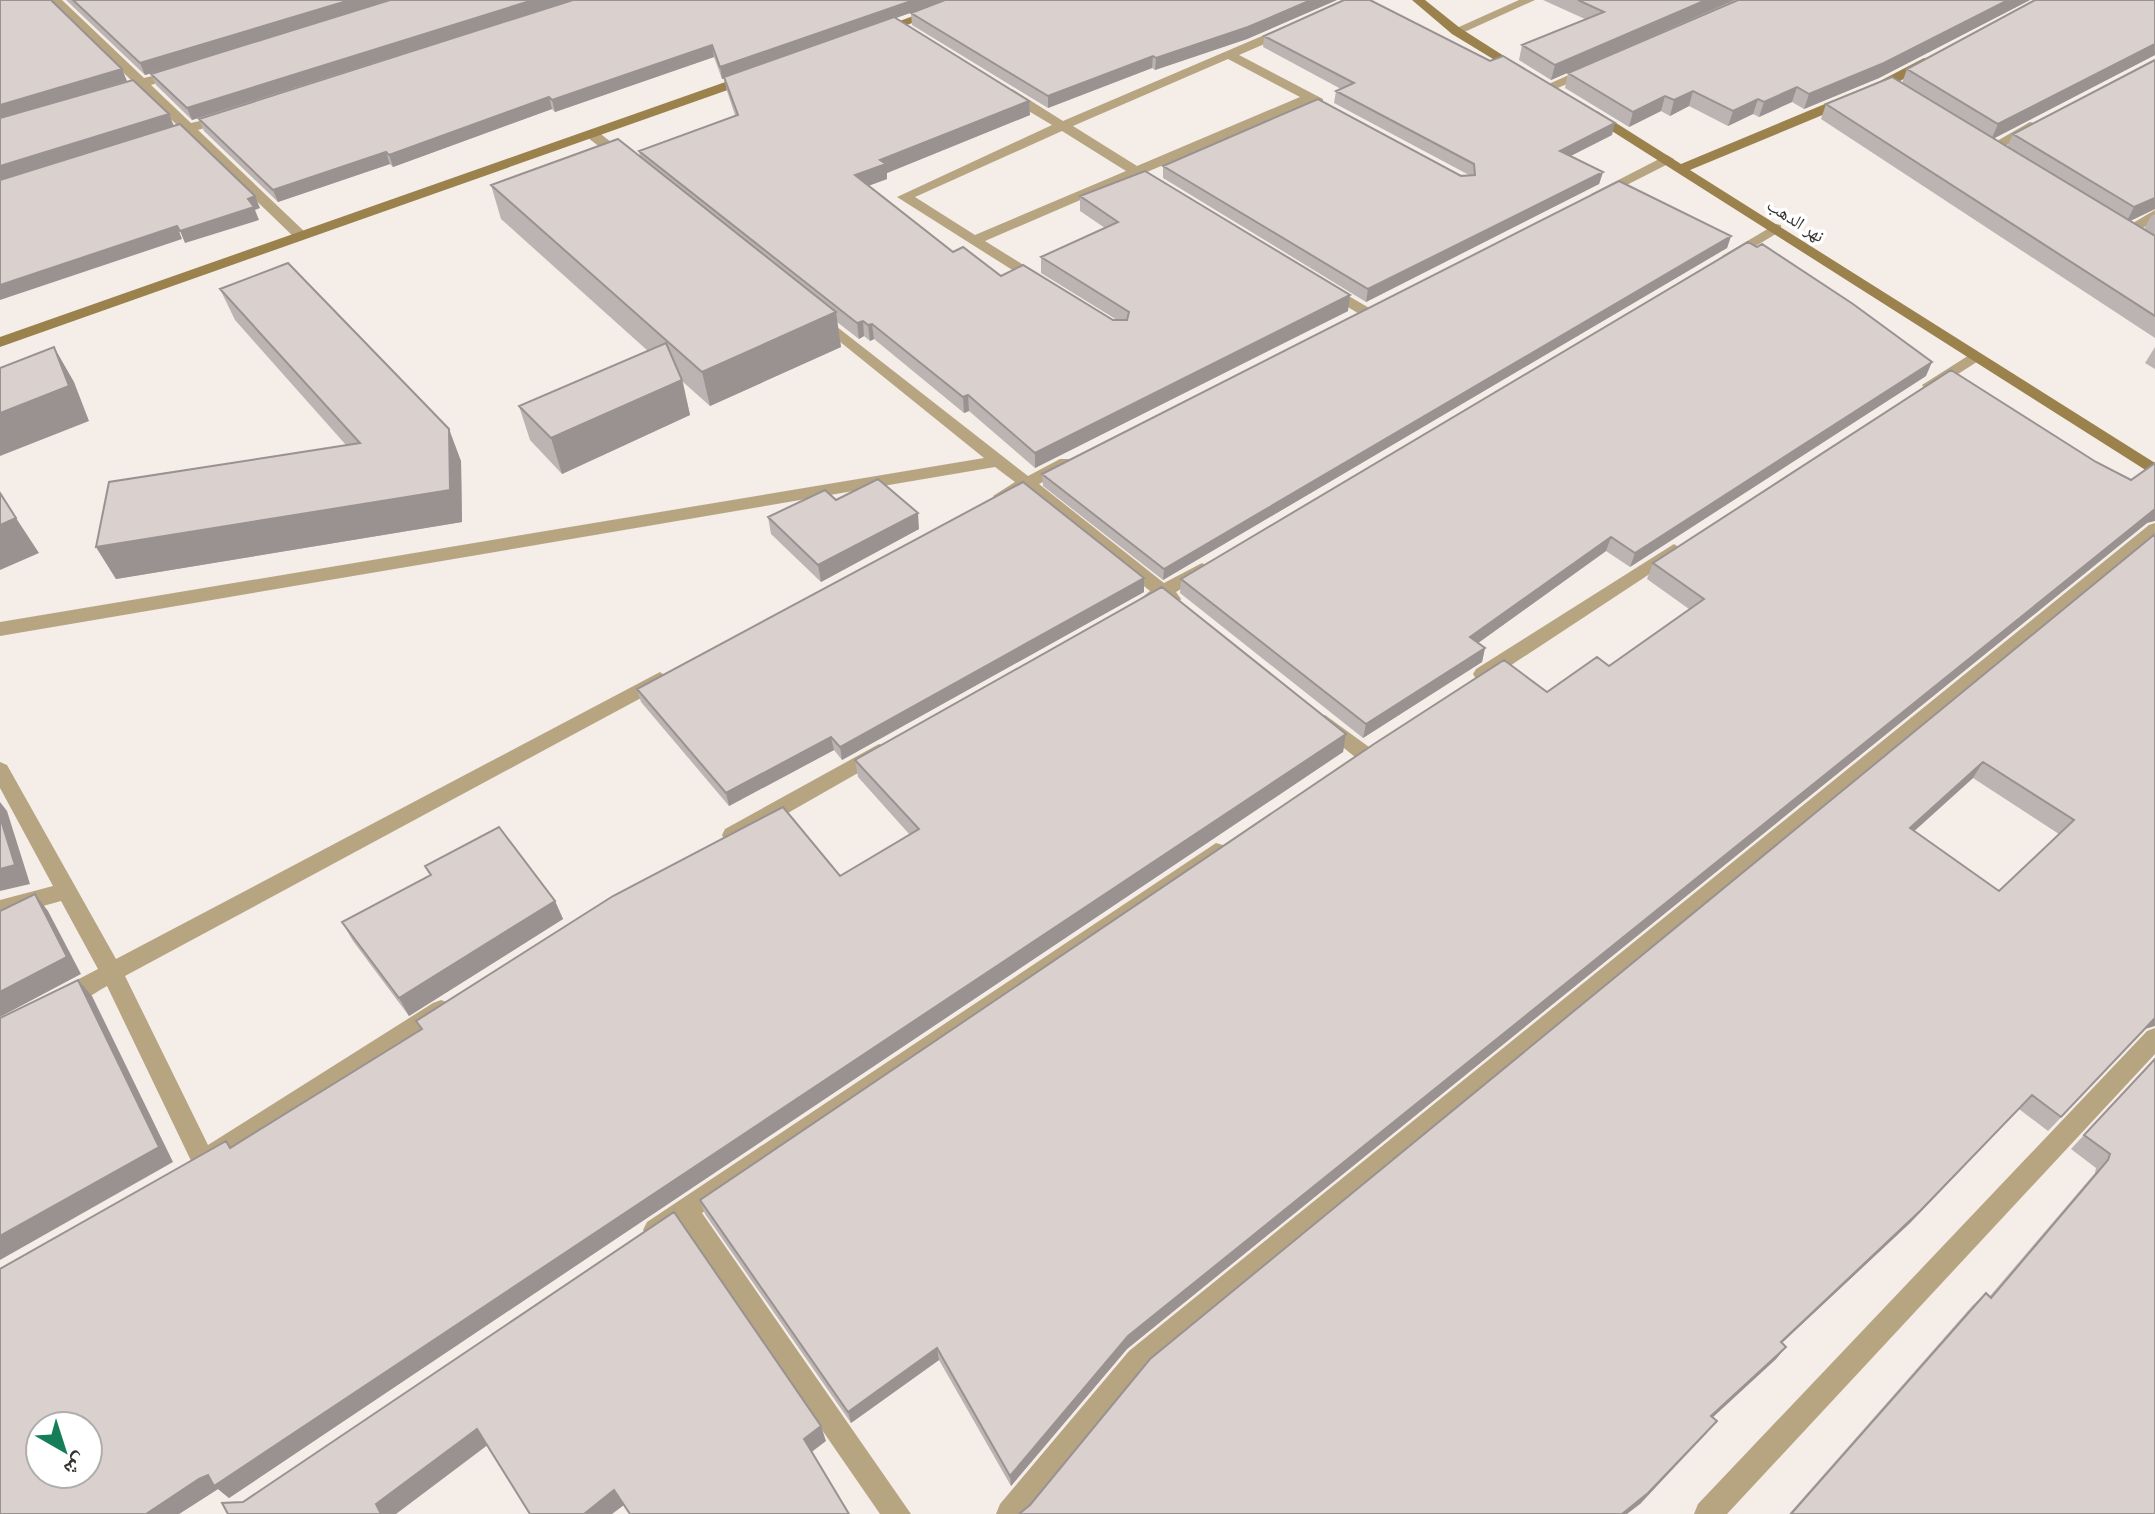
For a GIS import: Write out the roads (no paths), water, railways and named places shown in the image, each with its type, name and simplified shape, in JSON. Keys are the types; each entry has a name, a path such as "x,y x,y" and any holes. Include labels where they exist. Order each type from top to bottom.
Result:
{"street":[{"path":"55,0 301,236"},
{"path":"868,35 903,28 944,3 967,0"},
{"name":"نهر الدهب","path":"1418,0 1456,31 1675,164 2155,471"},
{"path":"1456,31 1529,0"},
{"path":"1053,289 904,197 1299,24"},
{"path":"1230,55 1335,112"},
{"path":"1585,201 1885,84 1938,56"},
{"path":"1561,95 1606,62"},
{"path":"99,96 187,69"},
{"path":"0,342 766,72"},
{"path":"1885,84 1898,92"},
{"path":"998,87 1177,196"},
{"path":"974,240 1309,98"},
{"path":"145,142 234,114"},
{"path":"1977,141 1996,153 2045,120"},
{"path":"592,134 641,174"},
{"path":"2145,244 2120,229 2155,214"},
{"path":"1708,269 1776,228"},
{"path":"1312,279 1365,312"},
{"path":"800,303 1188,612"},
{"path":"1907,400 1974,357"},
{"path":"983,506 1082,455"},
{"path":"0,629 996,461"},
{"path":"1010,1514 1138,1360 2155,529"},
{"path":"1469,683 1695,537"},
{"path":"1121,616 1217,560"},
{"path":"42,1009 679,669"},
{"path":"1313,712 1362,752"},
{"path":"720,841 900,740"},
{"path":"0,770 112,973 198,1164 461,998"},
{"path":"632,1246 1232,840"},
{"path":"0,909 68,890"},
{"path":"1708,1514 2155,1038"},
{"path":"685,1210 897,1514"}]}
